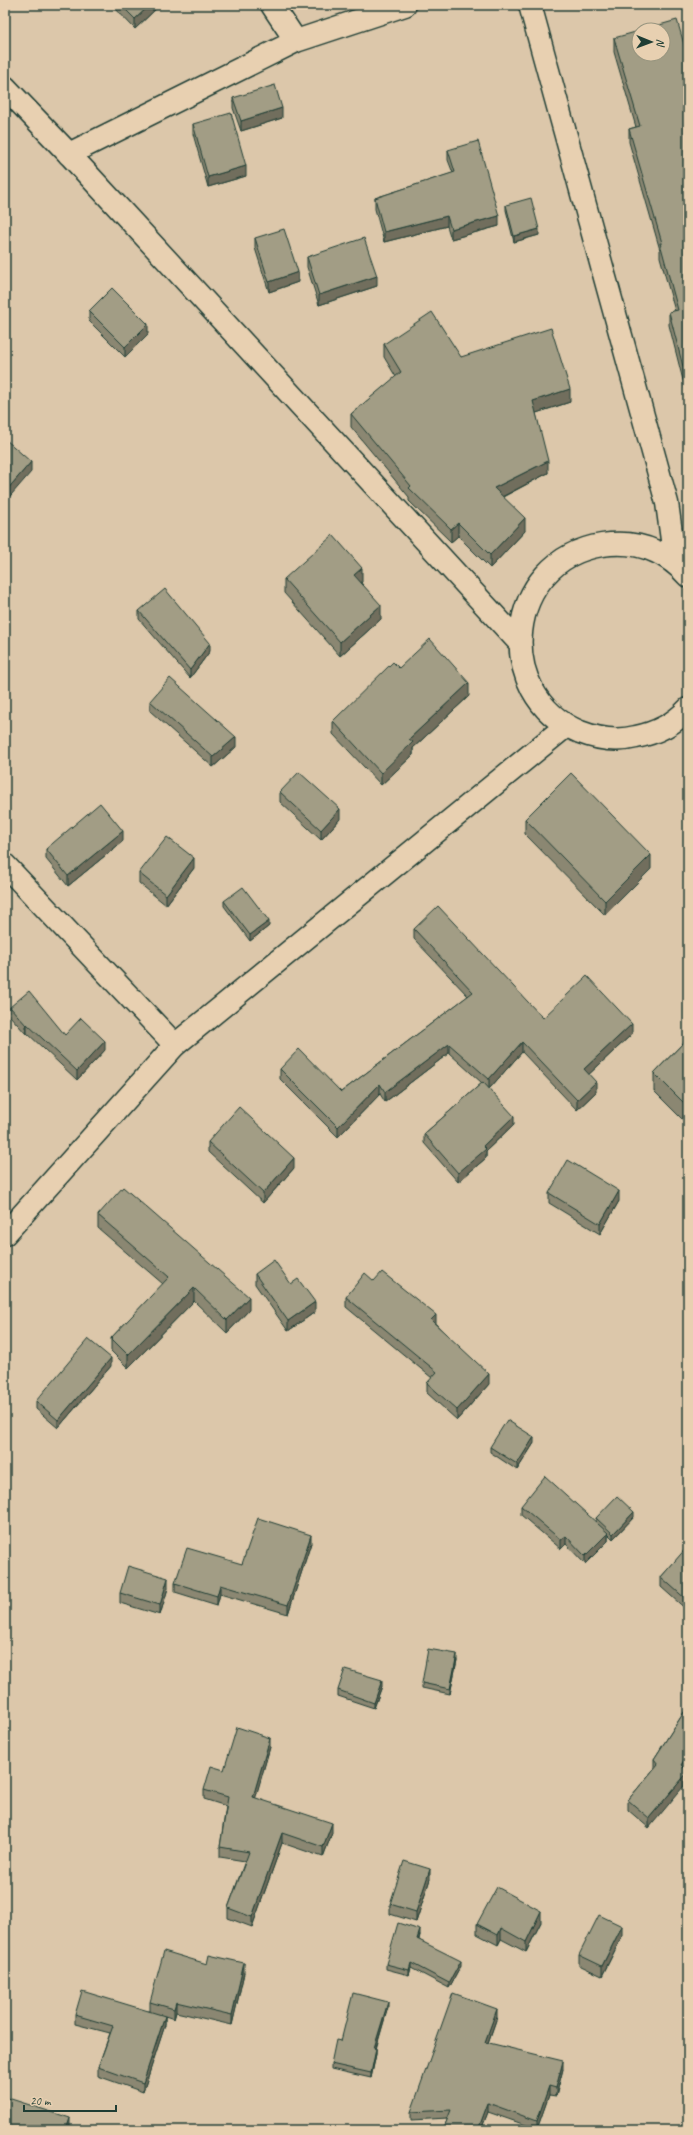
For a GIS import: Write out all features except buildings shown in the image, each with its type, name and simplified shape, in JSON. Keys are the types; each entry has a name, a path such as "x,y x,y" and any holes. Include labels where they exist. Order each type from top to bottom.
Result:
{"street":[{"path":"272,5 296,41"},
{"path":"70,154 296,41 405,5"},
{"path":"530,5 667,503 682,569"},
{"path":"5,87 70,154 520,642"},
{"path":"682,569 648,548 618,543 587,547 559,562 538,584 524,612 520,642 525,675 541,704 566,726 594,738 624,740 654,733 680,718 688,709"},
{"path":"5,1234 176,1045 566,726"},
{"path":"5,865 176,1045"}]}
